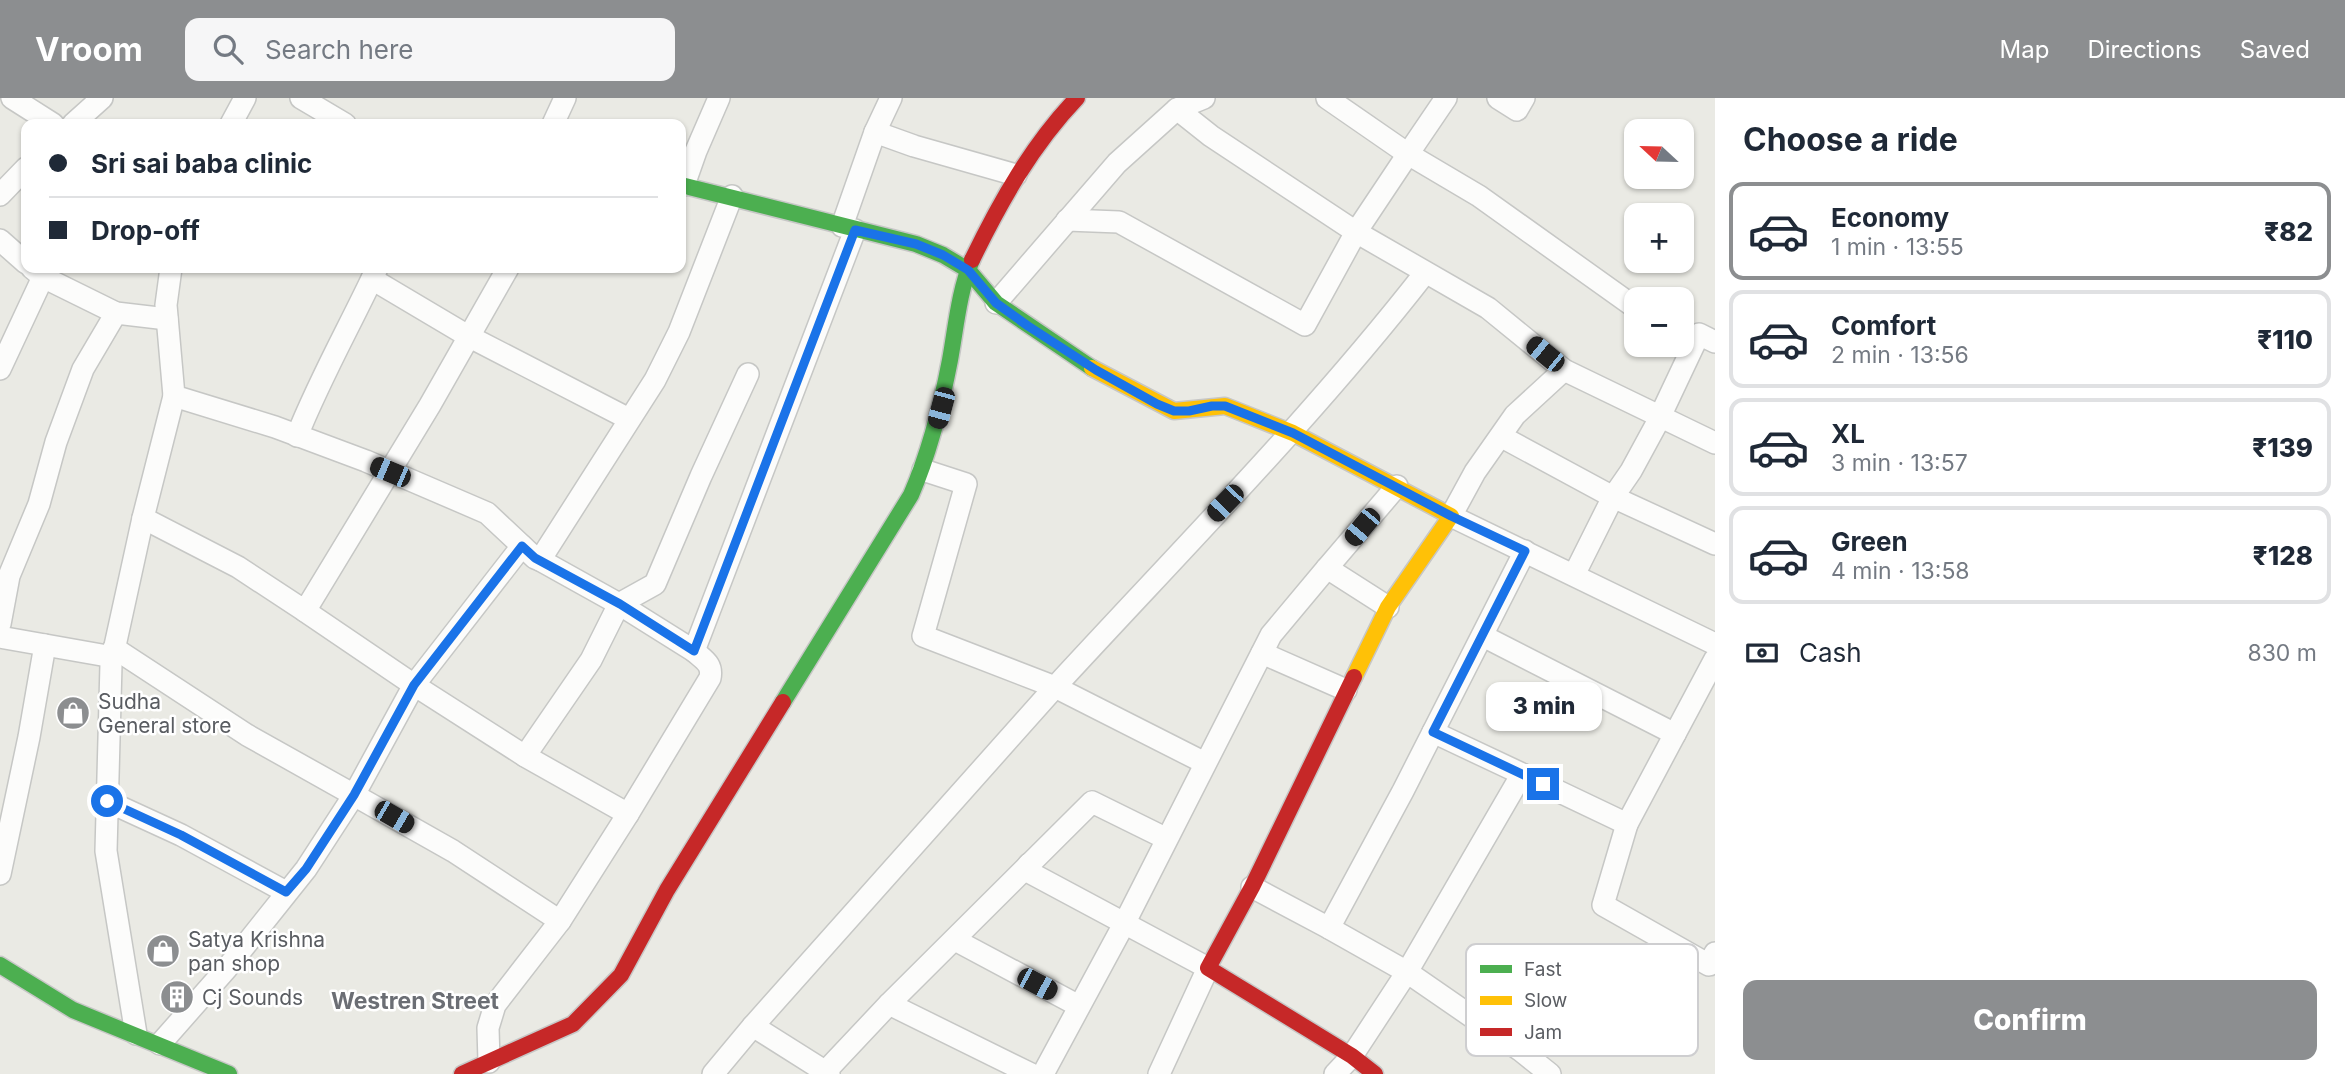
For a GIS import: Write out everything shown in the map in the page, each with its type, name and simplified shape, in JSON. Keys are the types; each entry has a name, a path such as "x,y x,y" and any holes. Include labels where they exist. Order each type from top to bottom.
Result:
{"street":[{"path":"12,98 45,119"},
{"path":"79,119 102,98"},
{"path":"234,119 245,98"},
{"path":"301,98 337,119"},
{"path":"555,119 565,98"},
{"path":"686,177 719,98"},
{"path":"694,651 848,228 875,132 891,98"},
{"path":"462,1074 573,1024 621,975 667,890 876,552 923,470 941,408 968,270 1016,175 1063,111 1077,98"},
{"path":"996,303 1117,163 1177,109 1204,98"},
{"path":"1327,98 1408,154 1479,195 1624,299"},
{"path":"1067,220 1119,222 1305,325 1356,233 1446,98"},
{"path":"1498,98 1517,110 1524,98"},
{"path":"1177,109 1211,136 1356,233 1488,308 1564,370 1715,443"},
{"path":"875,132 1016,175"},
{"path":"0,195 21,173"},
{"path":"686,186 916,244 943,255 968,270 996,303 1096,370 1157,404 1174,411 1225,406 1293,433 1451,516 1715,644"},
{"path":"540,561 655,380 679,332 732,196"},
{"path":"0,240 21,259"},
{"path":"0,369 37,273"},
{"path":"39,273 116,313 167,319"},
{"path":"136,1034 106,851 113,652 174,396 166,305 171,273"},
{"path":"297,436 315,390 351,324 374,273 468,336 629,419"},
{"path":"305,611 430,405 505,273"},
{"path":"713,1074 1055,687 1293,433 1425,273"},
{"path":"0,624 9,576 39,504 56,442 83,369 116,313"},
{"path":"1574,575 1613,497 1631,471 1699,334"},
{"path":"1159,1074 1208,968 1252,887 1388,607 1451,516 1475,472 1515,415 1564,370"},
{"path":"526,756 591,660 620,604 655,584 748,374"},
{"path":"174,396 297,436 487,513 540,561 620,604 694,651 709,664 712,671 710,678 628,814 560,921 495,1005 488,1028 489,1062"},
{"path":"1502,436 1613,497 1715,544"},
{"path":"923,470 966,484 923,636 1055,687 1205,763"},
{"path":"1043,1074 1124,924 1165,838 1271,635 1397,486"},
{"path":"143,518 238,567 526,756 628,814"},
{"path":"160,1044 227,968 306,869 354,795 414,685 522,546"},
{"path":"1329,928 1525,551"},
{"path":"1327,568 1388,607"},
{"path":"1483,636 1675,734"},
{"path":"0,637 44,645 113,652 247,735 453,851 560,921"},
{"path":"0,874 29,737 44,645"},
{"path":"1262,653 1346,690"},
{"path":"1678,944 1603,905 1627,824 1675,734 1707,691 1715,659"},
{"path":"1433,732 1627,824"},
{"path":"1335,1074 1353,1056 1407,972 1522,774"},
{"path":"107,801 181,835 286,892"},
{"path":"753,1026 827,1073 889,1003 1092,802 1165,838"},
{"path":"1029,864 1025,870 1208,968 1353,1056 1375,1074"},
{"path":"1252,887 1407,972 1466,1013"},
{"path":"955,940 1079,1006"},
{"path":"0,965 45,996 83,1015 181,1052 229,1074"},
{"path":"889,1003 1031,1074"},
{"path":"181,1052 182,1074"},
{"path":"1528,1056 1550,1074"}],"traffic: fast":[{"path":"686,186 916,244 943,255 968,270 996,303 1092,368"},
{"path":"783,702 911,495 939,412 961,297 972,260"},
{"path":"0,965 73,1010 229,1074"}],"traffic: slow":[{"path":"1092,368 1174,411 1225,406 1293,433 1451,516 1388,607 1354,677"}],"traffic: jam":[{"path":"972,260 1018,175 1046,135 1077,98"},
{"path":"1354,677 1252,887 1208,968 1352,1056 1375,1074"},
{"path":"462,1074 573,1024 621,975 667,890 783,702"}],"place":[{"name":"Sudha General store","path":"73,713"},
{"name":"Satya Krishna pan shop","path":"163,951"},
{"name":"Cj Sounds","path":"177,997"}],"district":[{"name":"Westren Street","path":"415,1001"}],"route":[{"path":"107,801 181,835 286,892 306,869 354,795 414,685 522,546 535,558 620,604 694,651 855,230 916,244 943,255 968,270 996,303 1028,326 1096,370 1157,404 1174,411 1225,406 1293,433 1451,516 1525,551 1433,732 1543,784"}]}
